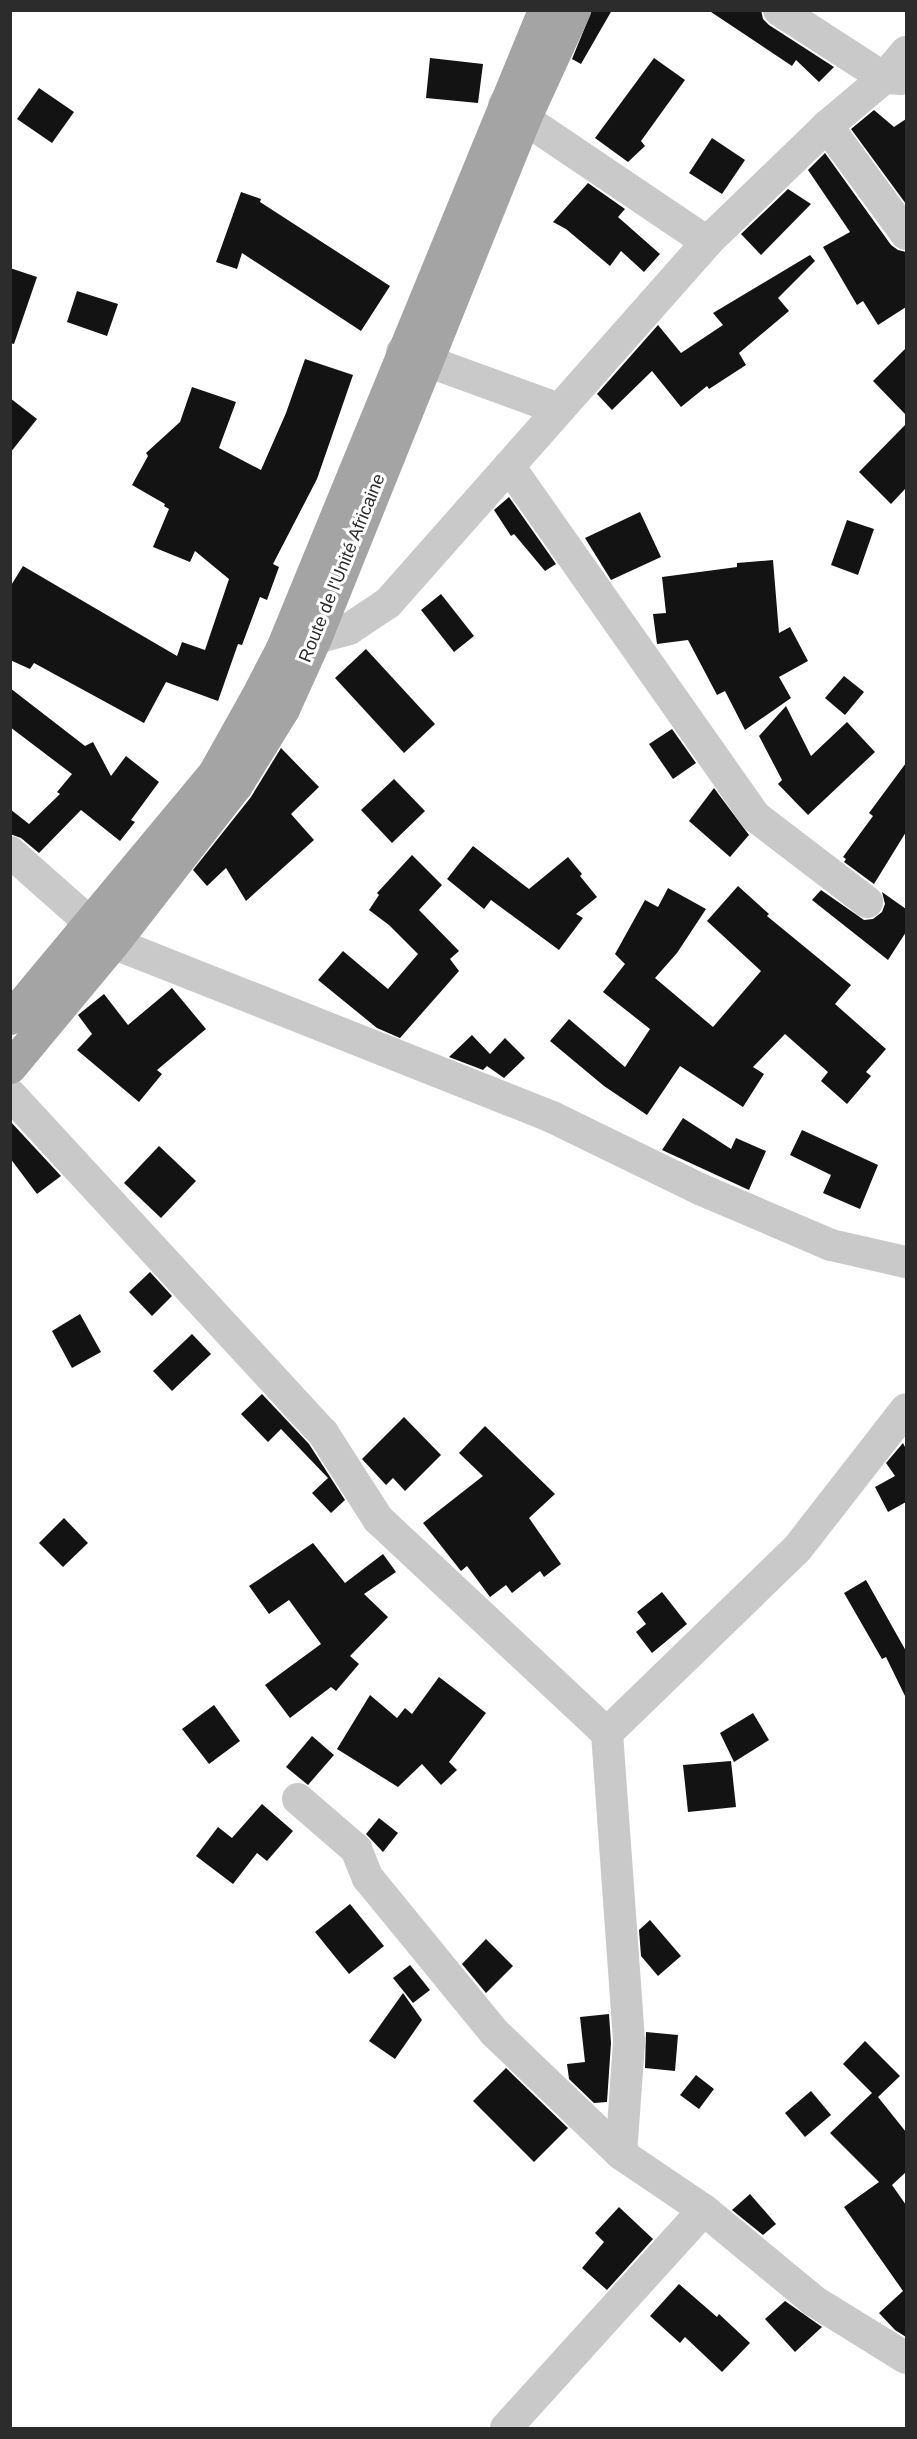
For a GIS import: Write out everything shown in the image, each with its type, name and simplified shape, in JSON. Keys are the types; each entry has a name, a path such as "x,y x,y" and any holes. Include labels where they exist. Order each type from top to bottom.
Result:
{"main road":[{"name":"Route de l'Unité Africaine","path":"269,703 282,648 414,356 515,111 544,10"},
{"name":"Route de l'Unité Africaine","path":"515,111 574,10"},
{"name":"Route de l'Unité Africaine","path":"10,1067 214,773 269,703 315,638 414,356"},
{"name":"Route de l'Unité Africaine","path":"10,1018 101,934"}],"street":[{"path":"779,10 895,78"},
{"path":"282,648 349,629 388,603 707,242 827,126 895,78 906,52"},
{"path":"515,111 707,242"},
{"path":"827,126 906,234"},
{"path":"414,356 559,409"},
{"path":"509,466 756,817 867,902"},
{"path":"10,852 101,934 552,1117 702,1190 831,1245 906,1262"},
{"path":"10,1094 323,1433 378,1520 607,1733 629,2043 621,2154"},
{"path":"607,1733 797,1549 906,1409"},
{"path":"298,1799 356,1849 368,1878 495,2033 621,2154 704,2210 814,2301 906,2358"},
{"path":"506,2428 704,2210"}],"building":[{"path":"592,10 612,10 581,64 572,59"},
{"path":"708,10 761,10 763,19 769,25 834,67 819,82 796,60 792,66"},
{"path":"430,58 483,64 478,103 426,98"},
{"path":"654,58 685,80 641,141 645,146 628,162 595,138"},
{"path":"39,88 74,112 52,143 17,119"},
{"path":"874,110 894,127 906,119 906,204 851,129"},
{"path":"712,138 745,160 722,194 689,173"},
{"path":"825,153 891,245 906,252 906,307 878,325 863,301 857,305 823,247 850,232 808,170"},
{"path":"588,183 625,209 618,217 660,254 644,272 621,251 610,266 566,229 553,222"},
{"path":"788,189 811,204 761,255 741,234"},
{"path":"241,192 261,199 260,202 390,286 361,331 242,253 237,269 216,262"},
{"path":"810,255 815,261 778,298 789,311 739,353 746,365 709,389 707,386 681,407 652,371 612,410 597,394 658,325 681,353 723,325 713,313"},
{"path":"10,268 37,277 14,344 10,343"},
{"path":"77,291 118,304 107,336 67,322"},
{"path":"906,348 906,415 873,381"},
{"path":"305,359 353,375 317,479 273,564 279,567 267,600 260,597 242,645 238,644 218,701 166,682 144,723 34,663 30,669 10,660 10,587 23,566 177,656 182,642 205,650 229,579 195,551 190,562 153,547 169,509 164,506 165,504 132,485 148,456 146,453 180,422 192,387 236,402 219,448 261,470 286,413"},
{"path":"10,398 37,419 10,453"},
{"path":"906,424 906,488 891,504 859,472"},
{"path":"509,497 556,564 545,571 514,534 511,536 494,510"},
{"path":"640,512 661,557 611,580 585,538"},
{"path":"847,520 874,529 858,575 831,565"},
{"path":"773,560 779,633 790,627 808,661 779,677 791,698 745,730 725,691 717,695 688,640 657,644 653,614 666,613 662,577 737,567 737,563"},
{"path":"441,594 474,636 454,652 421,610"},
{"path":"366,649 435,724 404,753 335,678"},
{"path":"844,676 864,692 845,715 825,698"},
{"path":"10,688 85,746 93,742 111,776 126,756 159,782 131,820 135,822 120,841 81,810 39,853 21,838 10,834 10,809 29,824 60,794 57,792 72,774 10,727"},
{"path":"786,706 811,756 847,722 875,752 808,815 778,784 782,780 759,736"},
{"path":"672,729 696,763 673,779 649,744"},
{"path":"281,748 319,787 291,814 314,840 246,901 226,868 207,886 193,870 251,797"},
{"path":"906,763 906,832 874,884 844,862 846,859 843,857 873,816 869,813"},
{"path":"394,779 425,811 392,843 361,810"},
{"path":"714,788 749,835 730,857 689,821"},
{"path":"473,846 529,889 568,857 597,897 576,914 583,918 559,950 491,900 484,909 447,879"},
{"path":"412,855 442,885 419,910 459,951 450,959 459,971 400,1038 377,1028 318,980 343,951 388,989 418,954 389,925 369,910 379,895 377,893"},
{"path":"738,886 769,914 767,916 851,985 835,1004 886,1049 866,1072 871,1076 847,1104 821,1081 828,1072 785,1034 753,1067 764,1074 743,1107 680,1066 647,1115 604,1086 550,1041 569,1019 625,1067 650,1029 603,992 625,964 615,954 645,900 658,907 668,888 706,909 677,953 655,978 713,1027 761,971 707,921"},
{"path":"821,890 864,920 873,919 882,912 885,904 882,892 906,909 906,932 888,960 812,900"},
{"path":"172,988 206,1029 157,1070 162,1074 139,1102 77,1050 92,1034 78,1015 104,994 128,1025"},
{"path":"472,1035 490,1054 505,1038 525,1058 504,1078 487,1066 483,1070 449,1057"},
{"path":"683,1118 731,1149 736,1138 766,1151 749,1190 662,1150"},
{"path":"10,1121 61,1176 37,1194 10,1158"},
{"path":"802,1130 878,1165 860,1209 823,1193 831,1175 790,1155"},
{"path":"159,1146 196,1181 161,1218 124,1183"},
{"path":"150,1272 172,1296 152,1316 129,1292"},
{"path":"80,1314 101,1352 72,1368 52,1331"},
{"path":"192,1334 211,1354 172,1391 153,1371"},
{"path":"262,1394 309,1444 345,1500 331,1513 312,1493 328,1478 281,1429 268,1442 241,1414"},
{"path":"404,1417 441,1455 405,1491 393,1478 386,1485 362,1459"},
{"path":"485,1426 555,1494 529,1518 561,1564 544,1577 540,1571 512,1593 506,1585 490,1597 467,1566 461,1571 423,1523 483,1476 459,1453"},
{"path":"903,1443 906,1449 906,1502 888,1512 875,1487 895,1476 886,1463"},
{"path":"64,1518 88,1543 63,1567 39,1543"},
{"path":"313,1543 345,1583 383,1554 396,1572 364,1594 388,1617 350,1656 359,1664 336,1691 331,1687 290,1718 265,1685 321,1644 289,1600 269,1614 249,1586"},
{"path":"866,1580 906,1651 906,1698 886,1657 882,1659 844,1593"},
{"path":"662,1592 687,1624 652,1653 636,1632 646,1624 637,1612"},
{"path":"439,1677 486,1713 449,1762 457,1770 441,1785 422,1764 398,1787 337,1749 370,1695 397,1718 405,1708 412,1714"},
{"path":"214,1705 240,1741 209,1764 182,1729"},
{"path":"753,1713 769,1740 734,1762 720,1733"},
{"path":"312,1736 334,1755 308,1785 286,1767"},
{"path":"731,1761 736,1807 688,1812 683,1765"},
{"path":"262,1804 293,1831 267,1861 257,1853 233,1884 196,1856 218,1827 232,1838"},
{"path":"379,1818 398,1833 383,1852 366,1834"},
{"path":"350,1904 384,1946 349,1974 315,1932"},
{"path":"650,1920 681,1956 658,1976 641,1956 639,1930"},
{"path":"486,1939 513,1966 486,1993 462,1964"},
{"path":"410,1965 430,1990 413,2003 393,1978"},
{"path":"403,1993 422,2020 395,2059 369,2041"},
{"path":"609,2014 611,2043 607,2102 594,2103 569,2079 567,2064 585,2062 580,2017"},
{"path":"646,2032 678,2035 675,2071 645,2068"},
{"path":"865,2041 900,2076 878,2097 906,2132 906,2172 892,2185 906,2205 906,2337 895,2330 879,2313 903,2291 844,2207 879,2182 830,2133 872,2093 843,2064"},
{"path":"506,2068 568,2128 534,2162 473,2101"},
{"path":"696,2075 714,2089 699,2109 680,2095"},
{"path":"811,2091 831,2115 805,2137 785,2113"},
{"path":"750,2194 776,2224 763,2235 732,2210"},
{"path":"619,2207 653,2239 607,2290 582,2268 604,2242 595,2233"},
{"path":"679,2284 717,2317 719,2314 750,2343 722,2372 685,2337 680,2343 650,2316"},
{"path":"785,2301 822,2327 795,2352 765,2319"}]}
